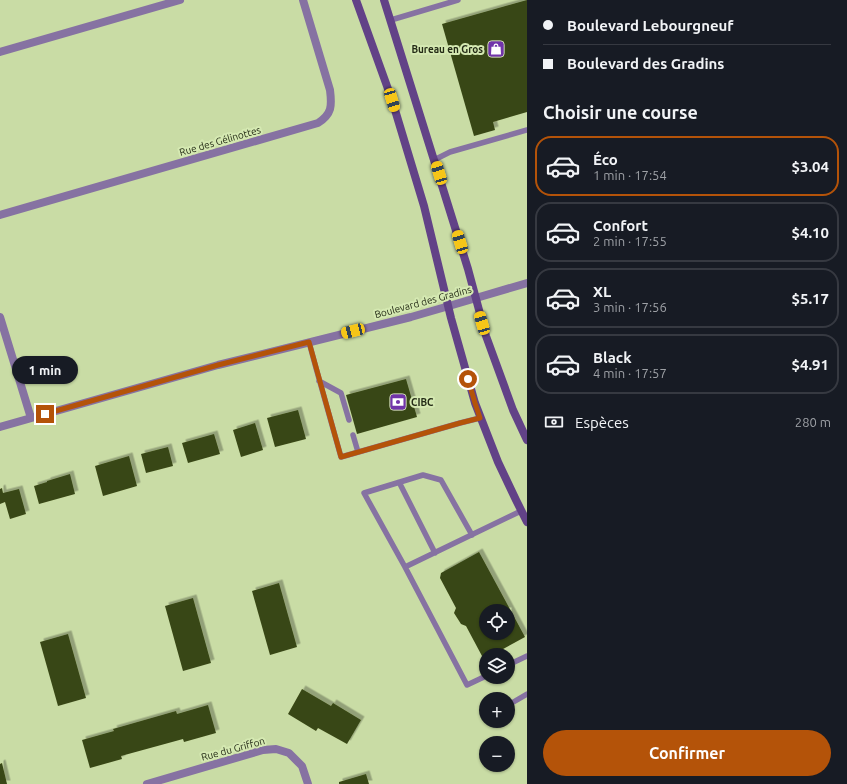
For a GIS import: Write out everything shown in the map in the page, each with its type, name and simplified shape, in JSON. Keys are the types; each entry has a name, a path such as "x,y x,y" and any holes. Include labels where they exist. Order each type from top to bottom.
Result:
{"main road":[{"path":"356,0 392,100 424,206 451,318 475,403 498,462 527,522"},
{"path":"384,0 468,269 486,336 513,410 527,440"}],"street":[{"path":"0,52 180,0"},
{"name":"Rue des Gélinottes","path":"0,215 310,126 325,119 330,111 332,100 303,0"},
{"name":"Boulevard des Gradins","path":"0,427 218,365 411,317 527,283"},
{"path":"0,318 31,418"},
{"name":"Rue du Griffon","path":"147,784 264,750 276,749 289,753 302,766 308,784"}],"lane":[{"path":"391,20 458,0"},
{"path":"434,160 450,152 527,130"},
{"path":"309,342 341,457 480,418"},
{"path":"319,381 341,393 349,420"},
{"path":"353,434 358,452"},
{"path":"472,535 441,480 423,475 364,493 467,685 479,679"},
{"path":"399,482 435,553"},
{"path":"405,567 521,511"},
{"path":"515,662 527,656"},
{"path":"515,701 527,694"}],"building":[{"path":"527,0 527,112 493,122 495,130 474,136 442,24"},
{"path":"406,379 417,417 357,434 346,395"},
{"path":"298,410 306,439 275,447 267,418"},
{"path":"255,423 263,450 241,457 233,430"},
{"path":"214,434 220,454 188,463 182,443"},
{"path":"168,447 173,466 146,473 141,454"},
{"path":"129,456 137,486 103,496 95,466"},
{"path":"70,474 75,494 39,504 34,486"},
{"path":"2,488 3,493 19,489 26,514 10,519 5,502 0,504 0,489"},
{"path":"479,552 507,604 479,604 479,640 515,640 515,619 525,637 505,648 479,648 479,650 466,626 461,624 454,613 456,608 440,578 441,573"},
{"path":"279,583 297,647 270,655 252,591"},
{"path":"193,598 211,663 183,671 165,606"},
{"path":"68,634 86,698 58,706 40,642"},
{"path":"302,689 331,706 333,703 361,720 347,744 318,728 316,731 288,714"},
{"path":"208,705 216,733 184,742 183,739 121,756 122,759 90,768 82,740 114,731 113,729 176,711 177,714"},
{"path":"2,763 7,784 0,784 0,764"},
{"path":"366,774 369,784 339,784 339,782"}],"place":[{"name":"Bureau en Gros","path":"496,49"},
{"name":"CIBC","path":"398,402"}],"route":[{"path":"45,414 218,365 309,342 341,457 480,418 468,379"}]}
